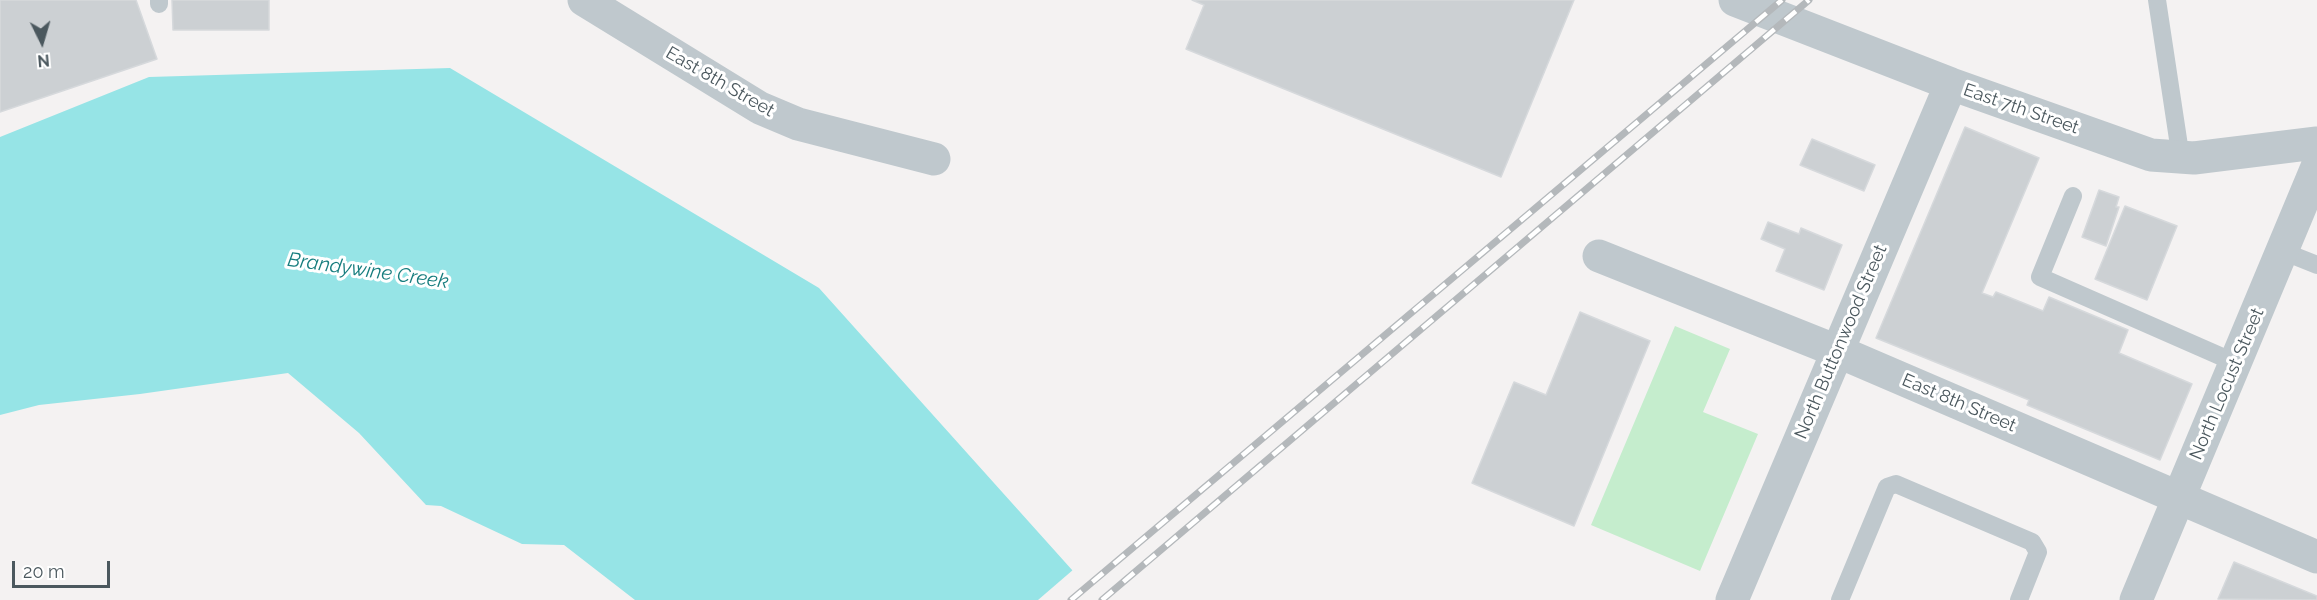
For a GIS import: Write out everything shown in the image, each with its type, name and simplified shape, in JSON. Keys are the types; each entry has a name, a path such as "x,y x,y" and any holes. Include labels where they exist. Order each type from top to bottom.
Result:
{"street":[{"name":"East 8th Street","path":"584,0 760,108 798,124 934,159"},
{"name":"East 7th Street","path":"1735,0 1951,84 2151,155 2181,159 2317,143"},
{"name":"North Buttonwood Street","path":"1732,600 1951,84"},
{"name":"North Locust Street","path":"2136,600 2317,167"},
{"name":"East 8th Street","path":"1599,256 1837,351 2317,557"}],"lane":[{"path":"2157,0 2181,159"},
{"path":"2073,196 2040,277 2236,363"},
{"path":"2282,251 2317,265"},
{"path":"1840,600 1887,488 1896,484 2032,542 2038,552 2019,600"}],"green space":[{"path":"1675,326 1730,349 1703,412 1758,434 1700,571 1591,525"}],"water":[{"name":"Brandywine Creek","path":"450,68 819,288 1099,600 635,600 564,545 522,544 441,506 426,505 359,433 288,373 140,394 39,405 0,415 0,137 149,77"}],"pier":[{"path":"1074,569 1102,600 1038,600"}],"building":[{"path":"0,0 136,0 157,59 0,112"},
{"path":"172,0 269,0 269,30 173,30"},
{"path":"1192,0 1574,0 1501,177 1186,49 1204,5"},
{"path":"1965,127 2039,158 1982,293 1993,297 1996,292 2043,311 2049,297 2128,330 2119,353 2192,384 2160,460 2027,405 2029,400 1876,338"},
{"path":"1812,139 1875,165 1864,191 1800,165"},
{"path":"2099,190 2119,197 2116,207 2119,207 2106,246 2082,237"},
{"path":"2125,206 2177,226 2147,300 2095,279"},
{"path":"1768,222 1799,234 1801,228 1842,245 1824,290 1776,271 1785,249 1761,239"},
{"path":"1580,312 1650,341 1574,526 1472,483 1514,382 1546,395"},
{"path":"2234,562 2317,596 2317,600 2218,599"}],"railway":[{"path":"1071,600 1782,0"},
{"path":"1102,600 1809,0"}]}
